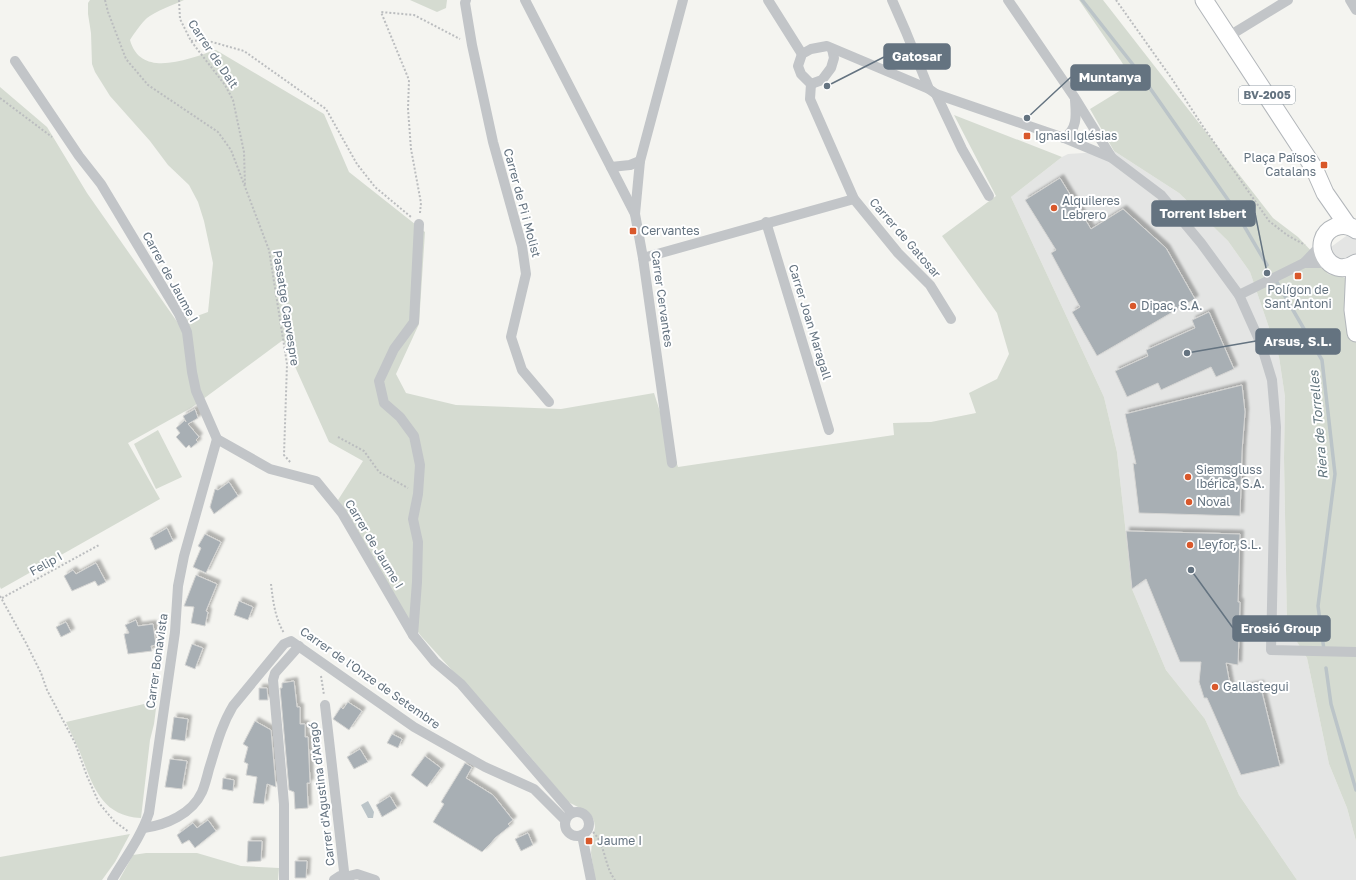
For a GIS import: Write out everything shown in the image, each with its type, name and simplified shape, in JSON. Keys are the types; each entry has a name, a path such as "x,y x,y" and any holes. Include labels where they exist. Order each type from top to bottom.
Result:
{"main road":[{"name":"BV-2005","path":"1204,0 1314,168 1325,193 1352,228"},
{"name":"BV-2005","path":"1325,193 1328,222 1322,242 1324,254 1333,264 1352,310 1356,333"},
{"name":"BV-2005","path":"1322,242 1337,226 1352,228"},
{"name":"BV-2005","path":"1333,264 1345,268 1356,264 1352,310"}],"street":[{"name":"Carrer de Pi i Molist","path":"466,0 465,3 472,45 493,142 522,246 526,274 511,337 522,370 549,402"},
{"path":"525,0 635,214"},
{"name":"Carrer Cervantes","path":"672,463 643,258 635,214 640,161 683,0"},
{"path":"768,0 802,54"},
{"path":"892,0 933,92 962,149 989,196"},
{"path":"1008,0 1075,98 1112,158"},
{"path":"1229,36 1288,0"},
{"path":"1350,0 1356,10"},
{"path":"832,48 834,58 831,68 822,80 811,84 801,74 798,66 802,54 811,49 827,46 832,48 933,92 1064,138 1112,158 1162,195 1201,243 1239,295 1261,344 1272,380 1275,419 1271,650 1356,652"},
{"name":"Carrer de Jaume I","path":"15,61 79,156 101,184 178,314 186,332 196,391 217,439 270,469 316,481 342,513 413,635 435,662 466,690 569,816"},
{"name":"Carrer de Gatosar","path":"811,84 810,99 854,199 898,253 930,285 951,319"},
{"path":"1064,138 1069,134 1077,118 1075,98"},
{"path":"611,167 630,165 640,161"},
{"path":"643,258 766,222 854,199"},
{"name":"Carrer Joan Maragall","path":"766,222 829,430"},
{"path":"413,635 418,582 418,542 413,519 418,494 420,465 414,436 400,417 384,403 380,381 394,349 414,322 419,224"},
{"path":"1239,295 1304,263 1322,242"},
{"path":"1304,263 1333,264"},
{"name":"Carrer Bonavista","path":"112,880 136,838 144,828 149,813 175,632 178,586 217,439"},
{"path":"144,828 161,825 188,810 196,802 202,792 220,731 233,706 284,644 295,644"},
{"path":"284,880 284,804 273,680 275,674 295,644"},
{"name":"Carrer de l'Onze de Setembre","path":"295,644 414,727 485,767 534,789 569,816"},
{"name":"Carrer d'Agustina d'Aragó","path":"325,705 345,878"},
{"name":"Carrer de Jaume I","path":"585,832 575,836 569,834 565,827 569,816 578,812 586,815 589,822 585,832 591,880"},
{"path":"334,880 340,876 345,878 357,874 375,880"}],"path":[{"name":"Passatge Capvespre","path":"105,0 126,59 148,85 218,132 231,150 270,250 287,364 284,455 305,479"},
{"name":"Carrer de Dalt","path":"179,0 180,19 191,41 225,85 233,100 244,152 246,188"},
{"path":"1116,0 1269,221 1287,235 1322,242"},
{"path":"419,224 421,203 411,149 408,109 409,80 381,12 414,15 472,45"},
{"path":"191,41 205,40 244,51 326,109 357,164 375,187 419,224"},
{"path":"0,98 56,140"},
{"path":"338,437 364,451 379,472 418,494"},
{"name":"Felip I","path":"1,597 99,545"},
{"name":"Carrer de l'Onze de Setembre","path":"271,584 277,618 284,632 295,644"},
{"path":"1,597 41,673 47,690 75,742 87,776 99,803 114,821 136,838"},
{"path":"319,661 325,705"},
{"path":"585,832 595,834 601,845 609,871 615,880"}],"shaded area":[{"path":"90,0 184,0 151,15 145,20 130,40 136,52 144,60 155,63 167,63 180,61 216,50 324,114 349,172 425,232 419,324 396,374 406,393 456,405 561,409 654,393 678,467 894,435 893,423 931,422 976,413 969,393 997,379 1009,354 997,313 942,236 996,196 954,115 1062,157 1011,197 1104,397 1117,452 1132,589 1166,670 1205,719 1239,795 1297,880 595,880 591,853 595,827 591,815 568,802 527,753 421,636 404,613 338,500 363,461 329,442 283,340 191,408 128,443 160,499 1,589 0,87 47,127 87,193 178,323 208,312 213,263 204,221 198,202 189,185 168,165 150,141 110,96 95,72 92,64 91,33 88,14 88,3"},
{"path":"410,0 447,0 446,8 437,12"},
{"path":"1079,0 1103,0 1273,218 1298,237 1317,257 1328,274 1346,278 1356,275 1356,841 1347,808 1329,764 1307,658 1287,626 1284,458 1285,397 1279,357 1250,272 1228,241 1179,193 1114,151 1090,109 1134,82"},
{"path":"1114,151 1179,193 1228,241 1250,272 1279,357 1285,397 1284,458 1287,626 1307,658 1329,764 1347,808 1356,841 1356,880 1297,880 1239,795 1205,719 1166,670 1132,589 1117,452 1104,397 1011,197 1062,157 1068,154"},
{"path":"1356,229 1356,275 1346,279 1328,274 1317,257"},
{"path":"158,430 182,477 156,489 134,444"},
{"path":"157,701 150,740 141,818 127,816 115,811 106,804 99,795 88,774 66,722"},
{"path":"368,801 374,812 373,818 368,818 361,805"},
{"path":"130,834 115,862 102,880 0,880 0,857"},
{"path":"146,853 197,853 241,866 279,868 278,880 119,880 133,855"}],"building":[{"path":"1060,178 1091,229 1123,209 1166,248 1195,299 1097,356 1072,312 1080,307 1051,253 1056,250 1025,200"},
{"path":"1209,312 1234,369 1216,377 1211,367 1161,390 1158,383 1127,397 1115,371 1148,356 1146,350 1195,328 1192,320"},
{"path":"1242,385 1245,412 1240,516 1139,513 1133,463 1136,464 1125,414"},
{"path":"195,409 198,418 188,424 199,437 196,440 198,442 191,448 189,445 186,448 176,437 180,433 176,428 185,420 183,416"},
{"path":"229,482 238,496 214,514 210,507 215,489 218,490"},
{"path":"167,528 173,541 155,550 150,538"},
{"path":"1126,531 1240,534 1238,665 1226,663 1231,690 1260,684 1280,766 1241,775 1207,698 1204,698 1199,682 1201,662 1180,662 1146,579 1132,589"},
{"path":"205,534 221,542 206,573 193,567 201,548 198,546"},
{"path":"96,563 106,582 98,586 95,581 72,591 64,576 73,570 76,574"},
{"path":"196,575 217,584 206,611 208,612 205,626 191,623 194,607 184,606"},
{"path":"239,601 253,607 248,620 234,615"},
{"path":"136,620 138,626 153,624 156,645 151,646 152,651 128,654 124,634 129,633 125,625"},
{"path":"66,622 71,632 61,637 56,627"},
{"path":"192,644 203,648 195,669 185,665"},
{"path":"294,681 297,707 300,707 300,724 305,724 305,737 308,737 310,783 307,783 308,808 295,809 294,792 289,790 280,688 282,688 282,683"},
{"path":"259,688 267,688 268,700 259,700"},
{"path":"348,702 362,711 349,730 333,719 341,707 343,709"},
{"path":"174,717 188,719 185,741 171,739"},
{"path":"255,721 271,730 276,787 267,784 264,804 253,803 257,777 246,775 248,764 244,762 248,747 243,744"},
{"path":"392,734 402,739 398,748 387,743"},
{"path":"360,749 368,762 354,769 347,757"},
{"path":"425,756 441,768 427,787 411,775"},
{"path":"170,759 187,761 182,789 165,787"},
{"path":"465,763 472,767 466,778 493,795 513,820 508,824 510,826 495,838 482,852 433,822 444,804 441,802"},
{"path":"223,778 234,780 233,791 222,789"},
{"path":"390,796 397,808 382,817 376,805"},
{"path":"208,820 216,831 195,848 189,840 182,844 177,835 193,823 197,828"},
{"path":"528,833 533,845 521,851 515,839"},
{"path":"248,841 262,841 261,861 247,862"},
{"path":"295,861 307,861 306,878 295,878"}],"waterway":[{"name":"Riera de Torrelles","path":"1082,0 1138,71 1233,207 1267,265"},
{"name":"Riera de Torrelles","path":"1275,279 1322,360 1335,474 1318,606 1324,650"},
{"name":"Riera de Torrelles","path":"1326,668 1331,704 1356,790"}],"place":[{"name":"Gatosar","path":"827,86"},
{"name":"Muntanya","path":"1027,118"},
{"name":"Ignasi Iglésias","path":"1027,136"},
{"name":"Plaça Països Catalans","path":"1324,165"},
{"name":"Alquileres Lebrero","path":"1054,208"},
{"name":"Cervantes","path":"633,231"},
{"name":"Torrent Isbert","path":"1267,273"},
{"name":"Polígon de Sant Antoni","path":"1298,276"},
{"name":"Dipac, S.A.","path":"1133,306"},
{"name":"Arsus, S.L.","path":"1187,353"},
{"name":"Siemsgluss Ibérica, S.A.","path":"1188,477"},
{"name":"Noval","path":"1189,502"},
{"name":"Leyfor, S.L.","path":"1190,545"},
{"name":"Erosió Group","path":"1191,570"},
{"name":"Gallastegui","path":"1215,687"},
{"name":"Jaume I","path":"589,841"}]}
